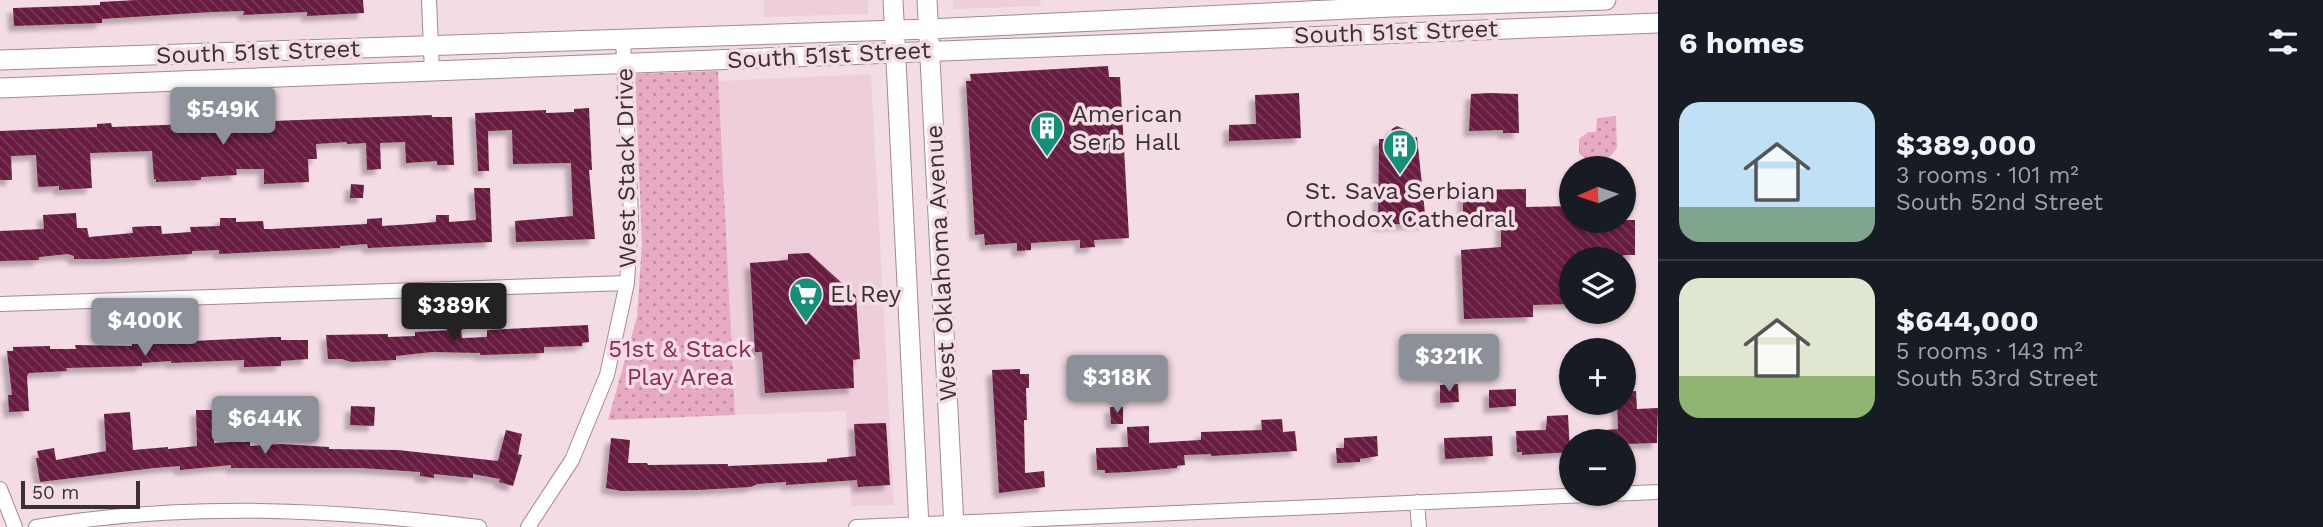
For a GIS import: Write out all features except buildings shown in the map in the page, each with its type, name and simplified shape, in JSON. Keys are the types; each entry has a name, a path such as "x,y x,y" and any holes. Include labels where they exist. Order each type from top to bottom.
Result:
{"street":[{"path":"429,0 432,72"},
{"name":"West Oklahoma Avenue","path":"893,0 919,525"},
{"name":"West Oklahoma Avenue","path":"927,0 954,524"},
{"name":"South 51st Street","path":"0,60 928,29 1392,4 1606,0"},
{"path":"1392,4 1393,33"},
{"name":"South 51st Street","path":"0,88 1658,23"},
{"name":"West Stack Drive","path":"528,527 572,460 607,375 627,283 631,217 623,39"},
{"path":"0,304 627,283"},
{"path":"0,489 15,527"},
{"path":"856,527 1658,492"},
{"path":"1417,502 1419,527"},
{"path":"36,527 83,520 222,509 349,514 479,527"}],"shaded area":[{"path":"764,0 868,0 868,14 764,17"},
{"path":"953,0 1040,0 1041,6 953,9"},
{"path":"871,74 894,505 851,506 846,411 735,415 719,81"}],"green space":[{"name":"51st & Stack Play Area","path":"718,71 735,415 608,420 637,317 642,243 635,74"},
{"path":"1616,116 1617,148 1610,156 1582,156 1579,154 1579,139 1588,132 1596,132 1597,118"}],"place":[{"name":"American Serb Hall","path":"1047,158"},
{"name":"St. Sava Serbian Orthodox Cathedral","path":"1400,176"},
{"name":"El Rey","path":"806,324"}]}
